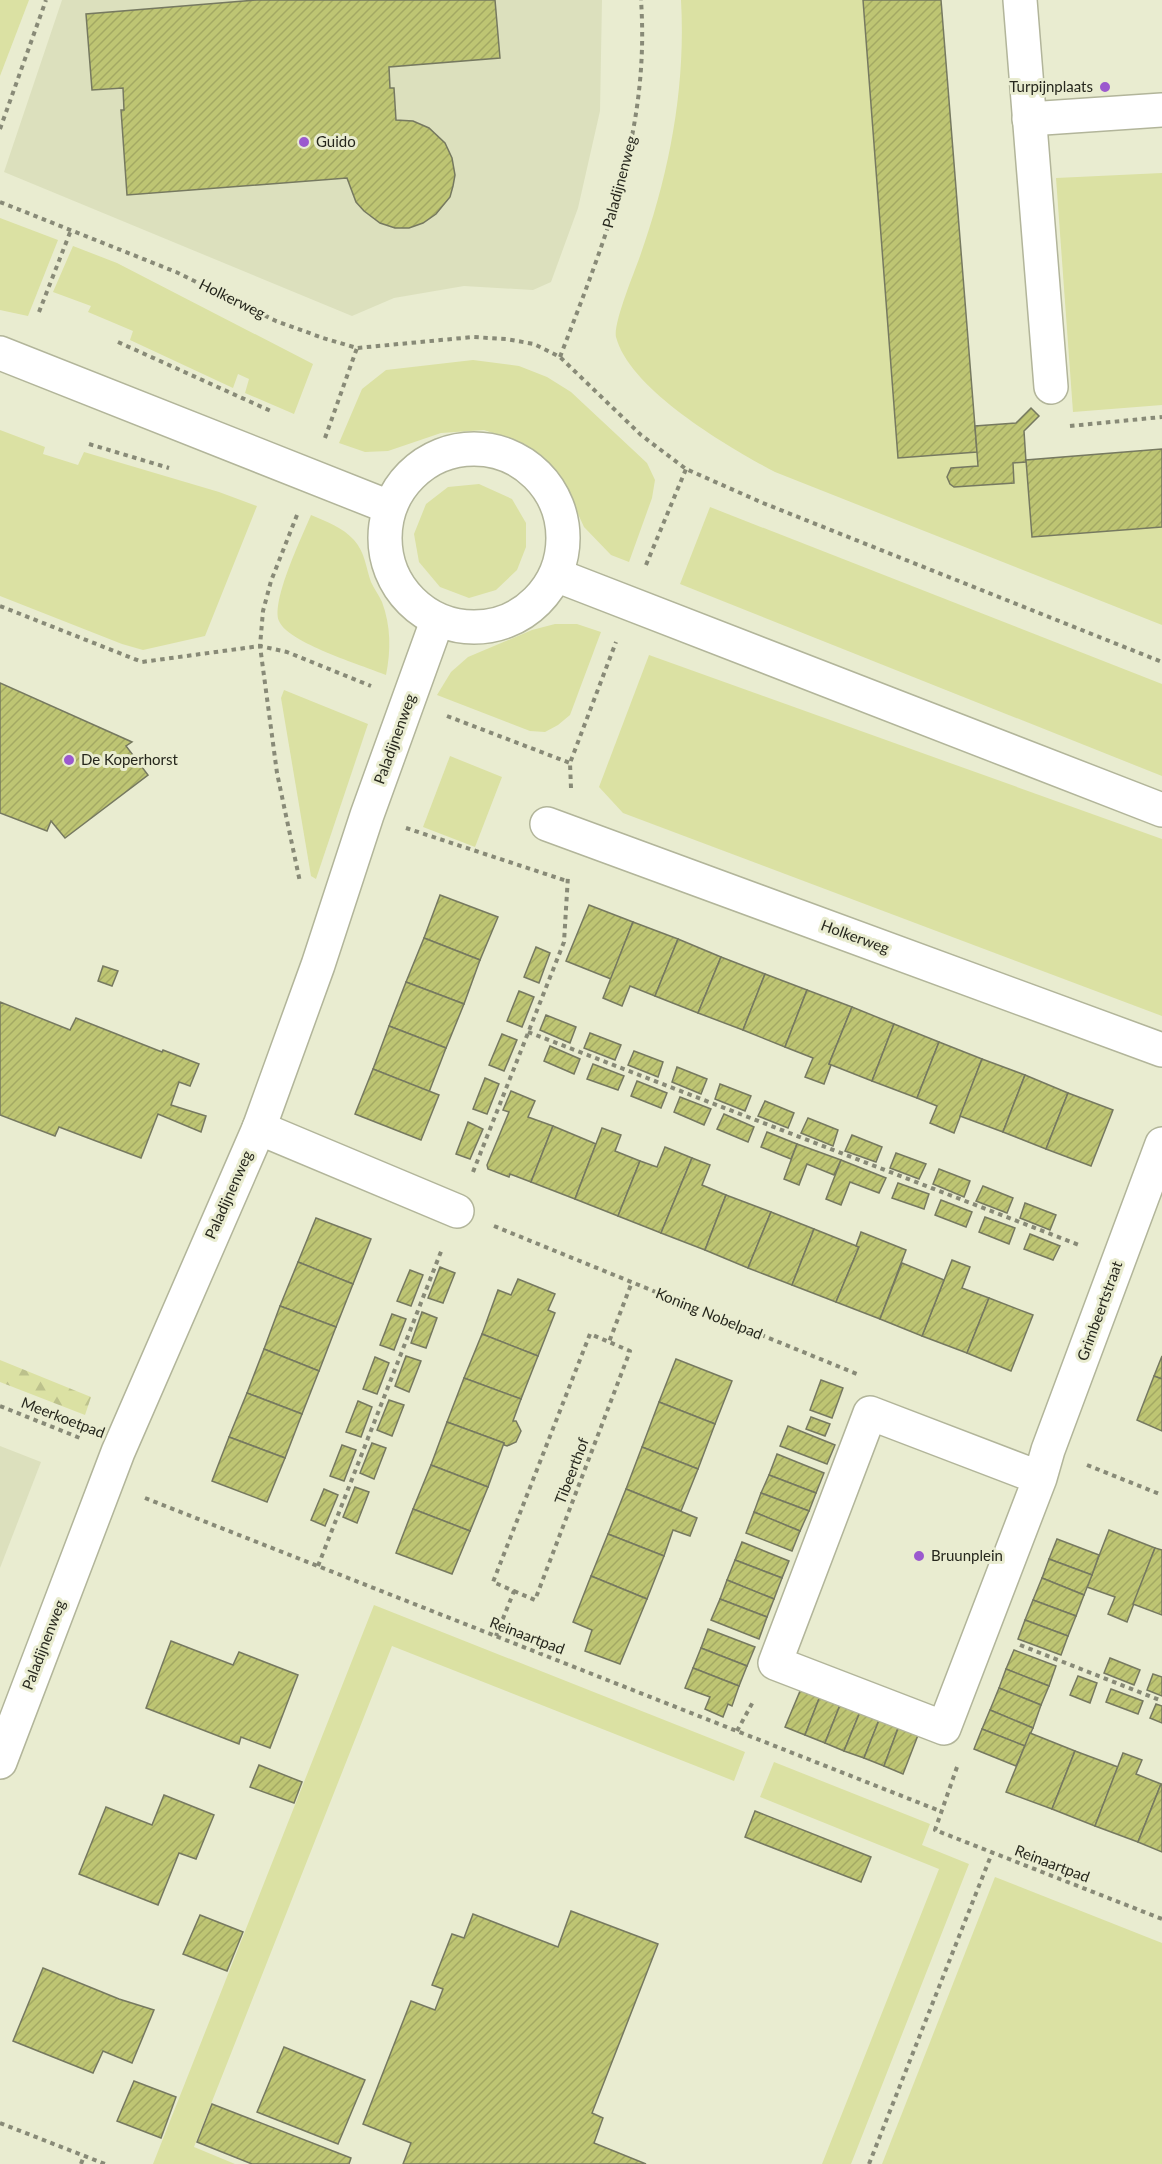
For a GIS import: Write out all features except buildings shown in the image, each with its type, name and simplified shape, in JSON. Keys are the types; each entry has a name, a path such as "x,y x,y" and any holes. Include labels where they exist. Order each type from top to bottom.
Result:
{"street":[{"path":"1020,0 1051,387"},
{"path":"1029,119 1162,110"},
{"path":"0,353 389,507"},
{"path":"460,449 492,450 522,462 545,483 559,512 564,544 556,575 540,598 519,616 492,626 464,628 437,621 410,602 391,573 384,541 389,507 405,480 430,459 460,449"},
{"path":"556,575 1162,810"},
{"name":"Paladijnenweg","path":"0,1762 118,1452 259,1128 318,965 367,814 437,621"},
{"name":"Holkerweg","path":"547,824 1162,1050"},
{"path":"259,1128 457,1211"},
{"name":"Grimbeertstraat","path":"1044,1464 1162,1144"},
{"path":"870,1413 1044,1464 944,1728 775,1663 870,1413"}],"path":[{"path":"0,129 46,0"},
{"name":"Paladijnenweg","path":"560,357 607,233 625,175 641,82 641,0"},
{"name":"Holkerweg","path":"0,202 176,272 276,321 357,348 473,337 534,344 560,357 641,435 686,469 763,503 1162,662"},
{"path":"39,312 71,230"},
{"path":"118,342 276,414"},
{"path":"301,886 277,773 260,646 263,611 271,581 357,348"},
{"path":"0,606 142,662 260,646"},
{"path":"367,814 464,849 567,881"},
{"path":"528,1032 1119,1260"},
{"name":"Koning Nobelpad","path":"457,1211 865,1377"},
{"path":"496,1636 514,1591 493,1582 590,1334 609,1342 632,1282"},
{"name":"Tibeerthof","path":"514,1591 535,1600 630,1352 609,1342"},
{"name":"Meerkoetpad","path":"0,1406 118,1452"},
{"path":"1044,1464 1162,1495"},
{"name":"Reinaartpad","path":"106,1483 940,1811"},
{"path":"1016,1643 1162,1701"},
{"name":"Reinaartpad","path":"935,1830 1162,1919"},
{"path":"869,2164 992,1853"},
{"path":"0,2123 105,2164"},
{"path":"81,2164 84,2156"}],"shaded area":[{"name":"Guido","path":"62,0 602,0 600,111 578,208 551,282 533,290 464,286 394,298 352,316 4,172"},
{"path":"0,1446 41,1462 0,1568"}],"green space":[{"path":"0,0 29,0 0,76"},
{"path":"681,0 863,0 977,452 978,466 957,467 947,477 954,487 1013,463 1026,462 1032,537 1162,527 1162,625 775,472 732,448 683,415 640,377 625,357 616,337 616,330 624,298 650,227 667,164 681,66"},
{"path":"1162,173 1162,405 1073,412 1056,178"},
{"path":"0,218 58,240 28,316 0,310"},
{"path":"73,246 117,263 313,364 294,414 245,393 249,379 238,374 233,388 130,340 133,331 88,312 91,306 53,292"},
{"path":"473,360 519,366 547,377 571,392 647,463 655,480 652,498 629,562 611,555 584,527 568,492 553,468 525,444 484,430 441,433 388,451 365,452 339,443 362,389 386,370"},
{"path":"0,430 45,447 43,454 78,465 84,452 219,492 257,506 205,636 143,650 122,644 0,596"},
{"path":"479,484 512,499 526,523 526,547 517,570 496,590 469,598 440,587 419,562 414,534 426,504 448,487"},
{"path":"710,507 1162,684 1162,776 680,584"},
{"path":"311,515 344,532 361,550 371,582 382,602 389,629 389,657 386,675 310,645 285,629 279,621 279,599 283,584"},
{"path":"555,624 577,624 601,632 570,715 558,725 545,732 530,731 437,695 451,672 468,657 532,630"},
{"path":"649,655 1162,839 1162,1016 623,813 599,787"},
{"path":"284,690 368,724 316,879 311,876 281,698"},
{"path":"450,756 502,777 475,847 423,827"},
{"path":"0,1360 91,1397 85,1415 0,1382"},
{"path":"374,1605 745,1752 734,1781 392,1646 194,2147 235,2164 153,2164"},
{"path":"774,1762 930,1824 922,1845 969,1864 851,2164 822,2164 939,1869 760,1797"},
{"path":"995,1877 1162,1943 1162,2164 882,2164"}],"place":[{"name":"Turpijnplaats","path":"1105,87"},
{"name":"Guido","path":"304,142"},
{"name":"De Koperhorst","path":"69,760"},
{"name":"Bruunplein","path":"919,1556"}]}
